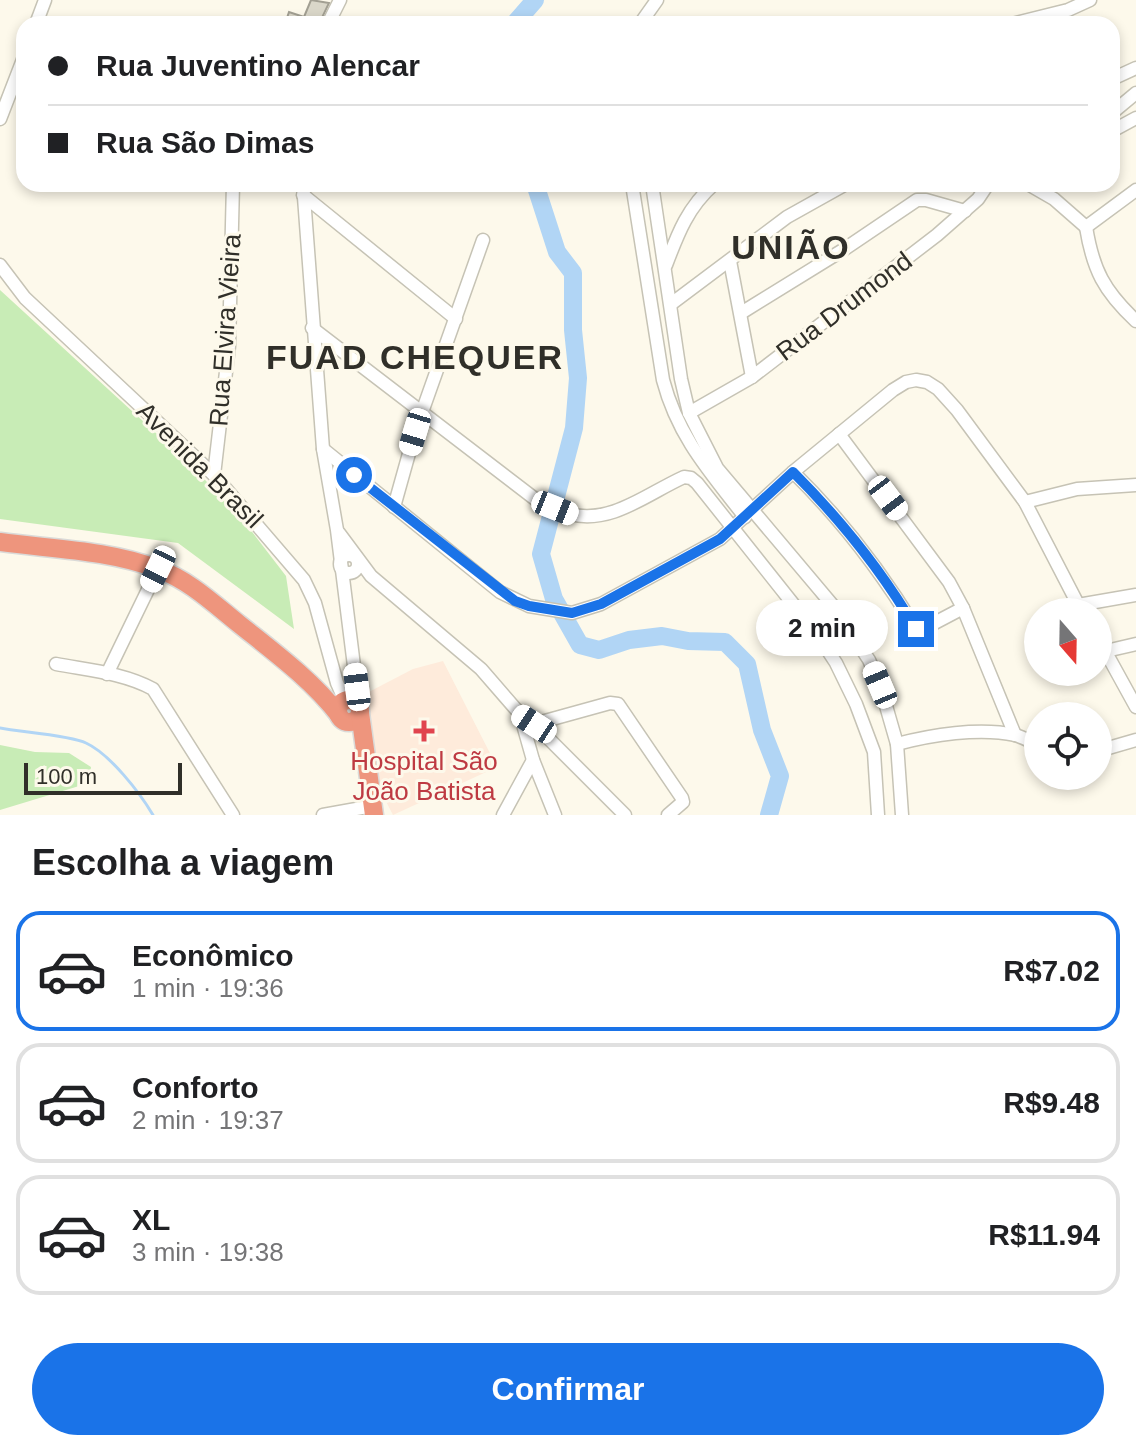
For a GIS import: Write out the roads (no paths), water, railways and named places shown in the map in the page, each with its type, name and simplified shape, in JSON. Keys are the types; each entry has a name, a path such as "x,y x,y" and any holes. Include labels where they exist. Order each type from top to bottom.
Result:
{"highway":[{"path":"0,542 111,557 158,569 216,605 289,664 320,695 349,706 363,752 374,810"}],"street":[{"path":"1044,16 1090,0"},
{"path":"0,119 16,78"},
{"path":"1120,106 1136,93"},
{"path":"1086,227 1136,190"},
{"name":"Rua Elvira Vieira","path":"214,475 229,346 233,192"},
{"path":"303,192 323,449 344,589 349,706"},
{"path":"307,192 456,319"},
{"path":"633,192 669,403 687,441 855,636 880,685 897,744 902,815"},
{"path":"653,192 681,379 689,413 717,468 748,512"},
{"path":"665,268 682,222 705,192"},
{"path":"671,304 787,217 832,192"},
{"name":"Rua Drumond","path":"689,413 752,377 965,211 983,192"},
{"path":"1042,192 1086,227 1100,277 1108,292 1136,321"},
{"path":"741,313 917,200 965,211"},
{"path":"394,507 423,412 483,240"},
{"path":"730,261 752,377"},
{"name":"Avenida Brasil","path":"0,265 25,298 214,475 304,580 315,603 337,683 349,706"},
{"path":"312,328 539,502 570,514 605,514 633,504 678,480 691,478 817,634 836,663 874,752 878,815"},
{"path":"323,449 500,592 515,601 572,613 601,604 707,548 733,530 748,512 793,472 893,390 906,382 927,382 957,410 1025,502 1075,598"},
{"path":"839,434 940,568 963,608 1015,735"},
{"path":"793,472 851,535 916,629 925,628 963,608"},
{"path":"1025,502 1077,489 1136,485"},
{"path":"337,530 371,576 481,669 520,714 534,724 625,815"},
{"path":"340,566 345,556 353,555 357,559 358,567 346,578 344,589"},
{"path":"340,566 346,573 371,576"},
{"path":"107,674 158,569"},
{"path":"1112,601 1136,595"},
{"path":"1112,650 1136,644"},
{"path":"1112,660 1133,692 1136,707"},
{"path":"56,664 143,683 153,689 233,815"},
{"path":"534,724 610,703 618,704 682,798 680,805 668,815"},
{"path":"520,714 533,760 555,815"},
{"path":"897,744 949,733 1015,735 1024,739"},
{"path":"1112,747 1136,740"},
{"path":"503,815 533,760"},
{"path":"323,815 374,810"}],"waterway":[{"path":"521,16 535,0"},
{"path":"538,192 557,252 573,273 573,330 578,378 574,428 541,554 554,599 580,645 599,650 629,640 662,636 688,641 725,642 747,664 762,730 780,776 769,815"},
{"path":"0,728 79,740 95,748 132,785 153,815"}],"place":[{"name":"Hospital São João Batista","path":"424,731"}],"district":[{"name":"UNIÃO","path":"791,247"},
{"name":"FUAD CHEQUER","path":"415,357"}]}
